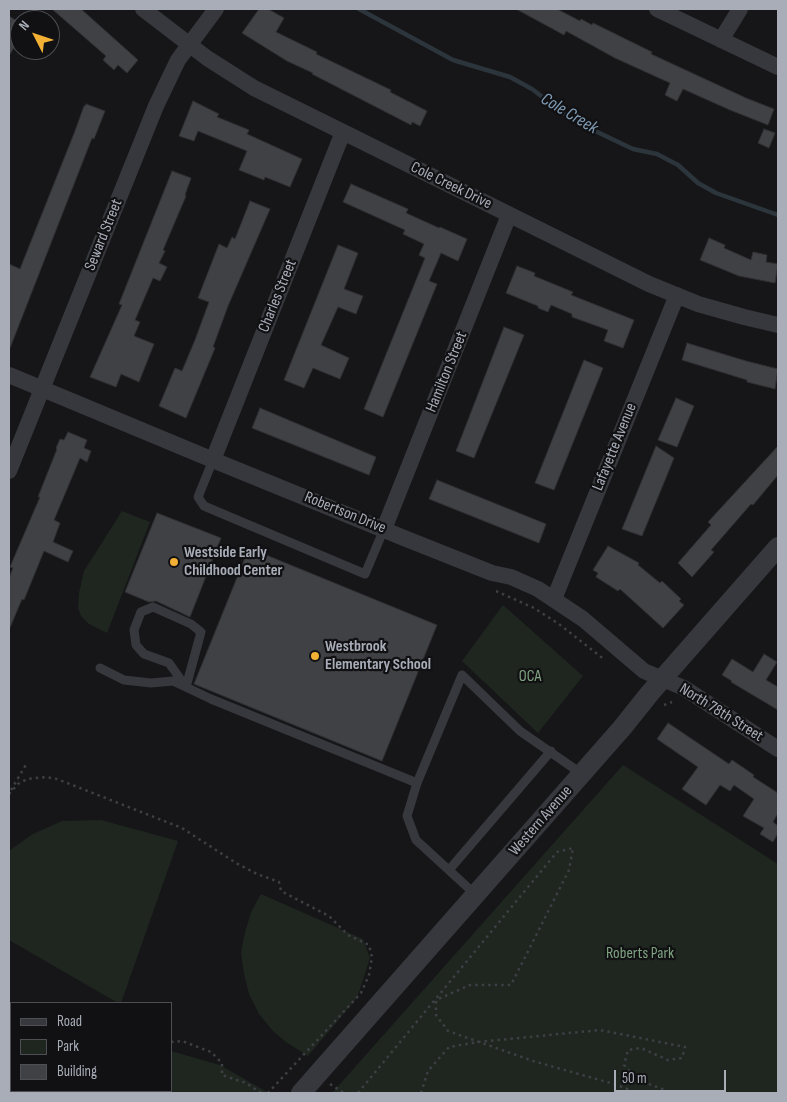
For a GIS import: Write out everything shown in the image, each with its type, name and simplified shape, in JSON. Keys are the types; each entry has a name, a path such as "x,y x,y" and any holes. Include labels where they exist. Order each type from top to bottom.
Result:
{"street":[{"name":"Cole Creek Drive","path":"143,9 189,44 254,88 509,215 649,284 698,304 778,325"},
{"name":"Seward Street","path":"9,471 156,106 178,60 216,9"},
{"path":"657,9 778,67"},
{"path":"721,40 740,9"},
{"name":"Charles Street","path":"213,460 343,132"},
{"name":"Hamilton Street","path":"384,529 509,215"},
{"name":"Lafayette Avenue","path":"554,600 677,295"},
{"name":"Robertson Drive","path":"9,375 492,573 511,577 538,589 583,619 644,671 663,679"},
{"name":"Western Avenue","path":"301,1093 778,548"},
{"name":"North 78th Street","path":"663,679 684,688 778,749"}],"lane":[{"path":"213,460 198,497 204,506 365,574 384,529"},
{"path":"153,606 191,624 201,632 186,687 169,663 144,654 136,645 134,630 141,612 153,606"},
{"path":"100,668 124,680 151,683 173,681 211,699 417,783"},
{"path":"476,895 416,840 407,816 417,783 462,675 520,731 582,774"},
{"path":"449,870 551,751"}],"path":[{"path":"493,590 534,608 559,624 606,660"},
{"path":"9,794 27,763"},
{"path":"9,794 18,784 27,779 46,776 182,828 236,863 279,882 281,891 329,916 348,935 369,945 372,957 369,975 361,993 268,1093"},
{"path":"358,1093 557,852 573,848 568,870 511,985 470,985 436,1000"},
{"path":"436,1000 436,1015 448,1031 533,1062 614,1084 638,1093"},
{"path":"421,1093 428,1071 449,1048 478,1042 600,1030 686,1047 682,1058 668,1060 641,1048 628,1050 624,1065 638,1080 673,1093"},
{"path":"172,1042 182,1041 211,1052 222,1063 222,1075 246,1083 261,1093"},
{"path":"329,1083 344,1093"}],"green space":[{"path":"122,511 150,522 107,633 89,624 81,616 78,608 79,593 84,571"},
{"name":"OCA","path":"503,605 583,676 538,733 462,661"},
{"name":"Roberts Park","path":"623,765 778,864 778,1093 332,1093"},
{"path":"101,820 178,841 121,1002 116,1002 9,940 9,851 31,835 62,821"},
{"path":"261,894 363,939 370,958 357,998 308,1056 273,1031 259,1014 249,994 241,953 252,910"},
{"path":"9,1007 10,1092 172,1092 172,1051 220,1065 269,1093 9,1093"}],"building":[{"path":"52,9 81,9 138,60 127,73 118,65 114,70 103,60 106,56 60,16 60,10"},
{"path":"259,9 268,9 284,18 276,32 317,52 316,54 391,90 390,92 427,111 420,126 412,122 411,125 287,61 242,33"},
{"path":"516,9 557,9 580,21 581,19 592,25 593,23 652,52 651,54 774,109 768,125 683,89 677,101 665,95 670,83 615,58 566,31 564,35"},
{"path":"9,16 10,54 9,56"},
{"path":"193,101 219,114 217,117 249,130 247,134 302,159 290,187 265,177 264,180 239,170 247,151 198,131 194,141 179,136"},
{"path":"86,104 105,111 94,139 92,138 9,348 9,264 20,269"},
{"path":"764,129 775,133 769,148 758,143"},
{"path":"172,171 191,178 186,196 159,263 167,267 160,281 153,278 135,320 140,322 134,336 154,344 139,382 121,374 116,387 90,377 122,305 119,304"},
{"path":"351,184 408,209 406,213 467,239 458,261 441,253 429,281 437,284 383,417 364,409 425,258 419,255 424,244 403,234 405,230 343,202"},
{"path":"250,201 270,209 228,306 213,347 215,348 186,418 159,406 175,368 182,371 195,340 209,302 198,298 219,244 227,248 232,237 235,239"},
{"path":"709,238 725,245 724,248 751,260 753,252 767,255 766,262 778,264 775,283 739,276 700,260"},
{"path":"338,245 358,253 344,289 363,296 356,314 338,307 321,345 349,358 340,379 313,368 304,388 284,380"},
{"path":"517,266 535,273 534,276 573,292 571,295 634,320 623,348 604,341 608,330 572,317 572,314 551,305 548,312 506,293"},
{"path":"504,327 524,335 474,458 456,451"},
{"path":"687,343 778,369 775,389 747,382 747,380 682,360"},
{"path":"584,360 603,368 554,490 535,483"},
{"path":"676,398 694,406 677,447 658,440"},
{"path":"260,408 376,457 369,475 252,428"},
{"path":"68,432 87,440 84,448 91,451 87,462 80,458 54,520 60,523 53,542 73,551 68,562 44,551 24,600 22,599 9,630 9,578 13,568 10,567 40,497 38,497 56,448 60,439 64,440"},
{"path":"656,446 674,458 642,536 622,529"},
{"path":"778,446 778,475 711,550 714,552 692,577 678,563 711,525 708,522"},
{"path":"437,480 546,524 539,543 429,499"},
{"name":"Westside Early Childhood Center","path":"157,513 221,538 190,617 156,601 149,602 125,592"},
{"path":"608,546 639,563 638,565 660,583 662,581 681,599 679,601 684,605 663,628 620,589 618,591 596,577 598,573 593,570"},
{"name":"Westbrook Elementary School","path":"249,548 437,625 382,761 194,684"},
{"path":"764,654 777,662 766,680 778,687 778,710 722,675 732,659 753,672"},
{"path":"668,723 729,764 732,760 754,775 753,777 778,793 778,813 773,822 778,826 778,833 773,842 760,834 764,828 743,816 754,799 734,785 730,791 720,785 706,805 682,789 698,767 657,739"}],"waterway":[{"name":"Cole Creek","path":"359,9 453,60 510,77 532,89 570,118 633,149 657,154 678,165 698,183 716,193 778,215"}],"place":[{"name":"Westside Early Childhood Center","path":"174,562"},
{"name":"Westbrook Elementary School","path":"315,656"}]}
